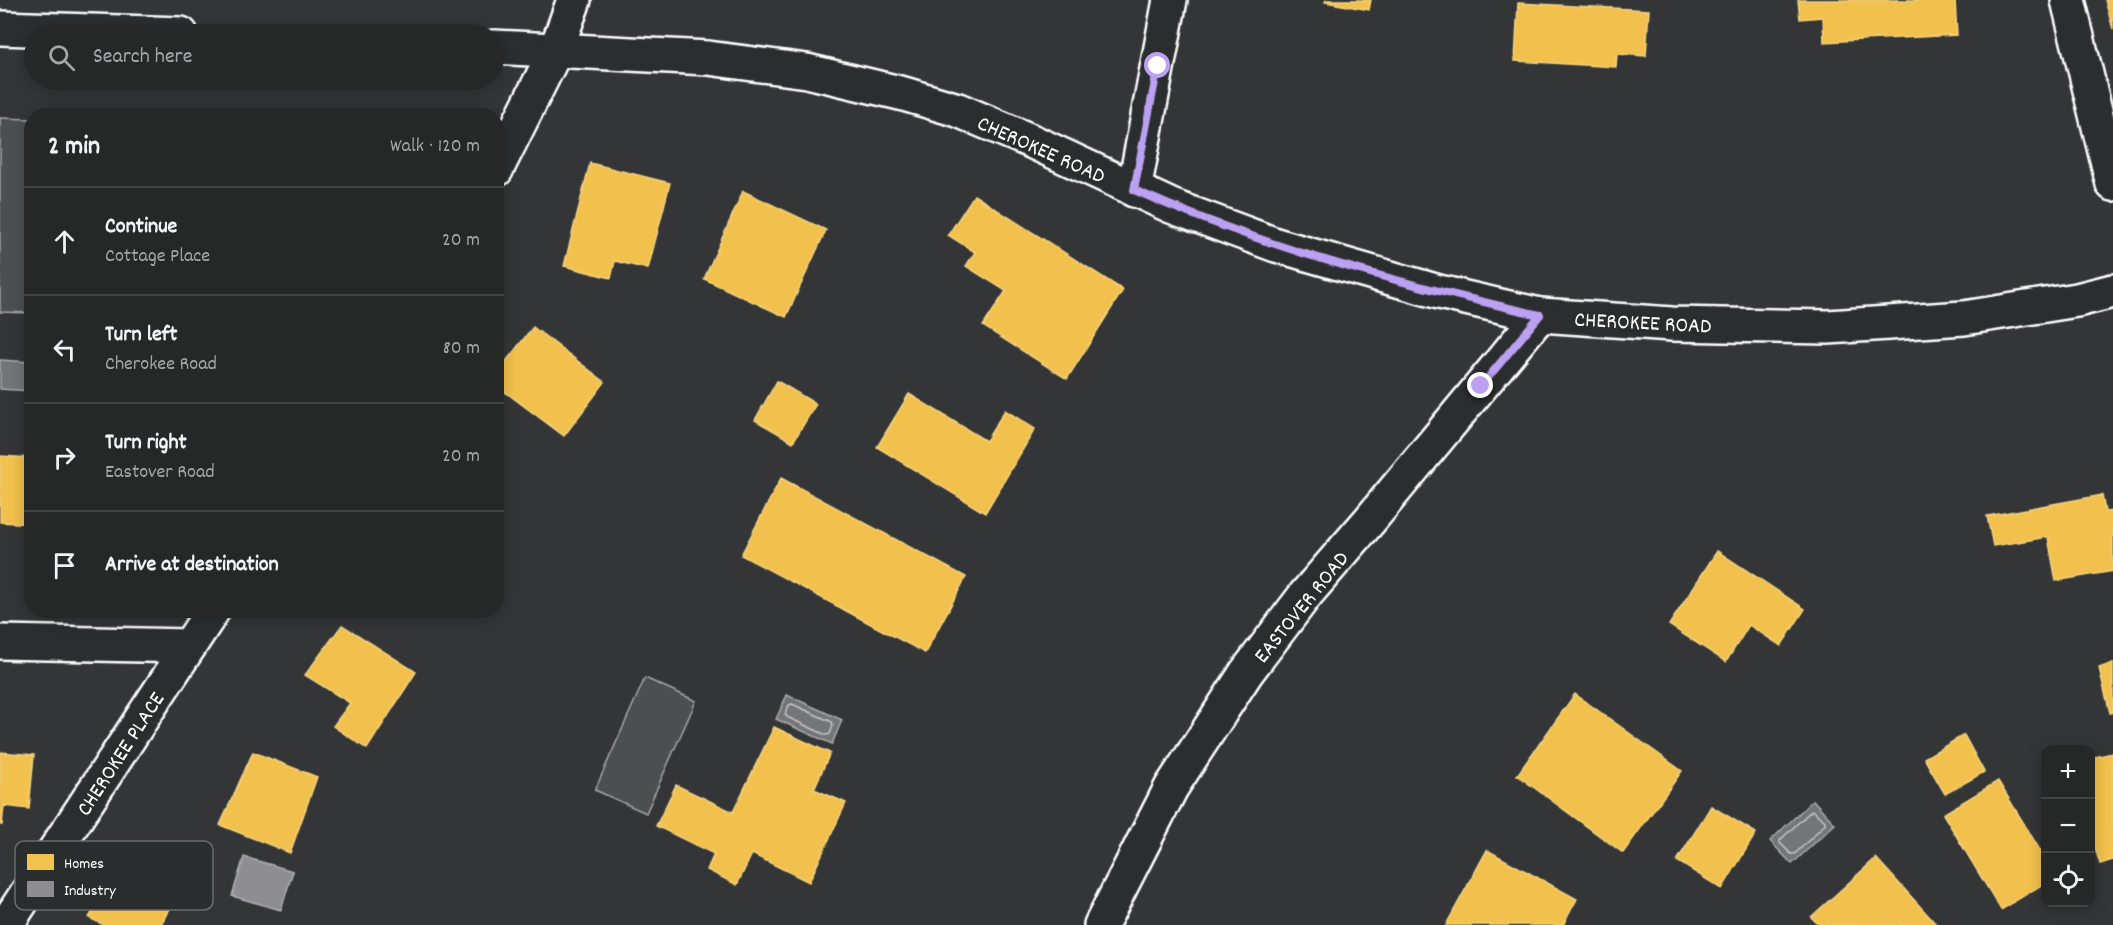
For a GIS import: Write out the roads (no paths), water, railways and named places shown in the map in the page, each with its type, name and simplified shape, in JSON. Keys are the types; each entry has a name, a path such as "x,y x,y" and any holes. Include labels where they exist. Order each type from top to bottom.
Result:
{"street":[{"path":"504,154 556,50 574,0"},
{"path":"1134,190 1170,0"},
{"path":"2068,0 2113,184"},
{"path":"0,28 24,29"},
{"name":"CHEROKEE ROAD","path":"504,48 708,58 807,71 904,94 958,110 1031,141 1172,207 1276,245 1439,292 1540,315 1672,324 1827,327 1964,318 2076,300 2113,291"},
{"name":"EASTOVER ROAD","path":"1101,925 1171,788 1246,672 1306,594 1540,315"},
{"name":"CHEROKEE PLACE","path":"61,841 208,618"},
{"path":"0,642 189,646"},
{"name":"CHEROKEE PLACE","path":"6,925 16,910"}],"water":[{"path":"0,360 24,362 24,391 0,389"},
{"path":"787,695 842,720 832,744 776,719"},
{"path":"1813,800 1835,824 1792,864 1770,841"}]}
